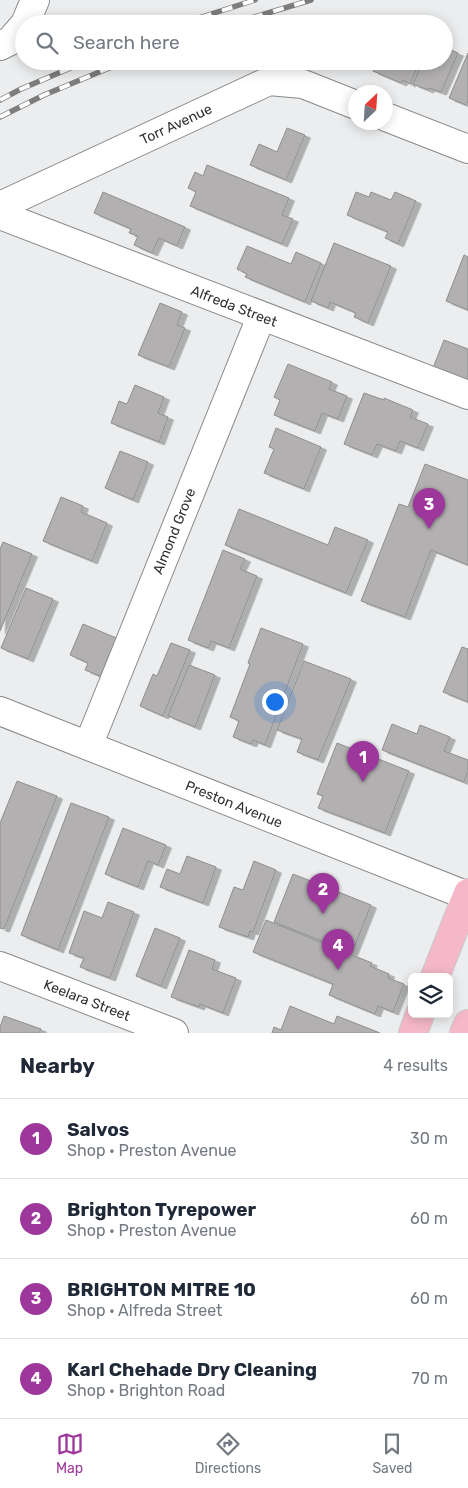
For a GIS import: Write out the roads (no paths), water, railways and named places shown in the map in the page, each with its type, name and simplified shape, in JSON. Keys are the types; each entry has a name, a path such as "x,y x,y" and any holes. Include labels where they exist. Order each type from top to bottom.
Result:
{"main road":[{"path":"437,973 468,895"},
{"path":"413,1033 419,1018"},
{"path":"464,1033 468,1024"}],"street":[{"path":"28,15 35,0"},
{"path":"0,46 10,41 15,35"},
{"name":"Torr Avenue","path":"0,206 269,81 303,84 348,102"},
{"path":"393,120 468,149"},
{"name":"Alfreda Street","path":"0,215 468,395"},
{"name":"Almond Grove","path":"88,746 261,316"},
{"name":"Preston Avenue","path":"0,711 468,895"},
{"name":"Keelara Street","path":"0,966 174,1033"}],"railway":[{"path":"208,15 255,0"},
{"path":"261,15 311,0"},
{"path":"0,100 66,70"},
{"path":"0,117 44,95 104,70"}],"place":[{"name":"BRIGHTON MITRE 10","path":"429,529"},
{"name":"Salvos","path":"363,782"},
{"name":"Brighton Tyrepower","path":"323,914"},
{"name":"Karl Chehade Dry Cleaning","path":"338,970"}]}
